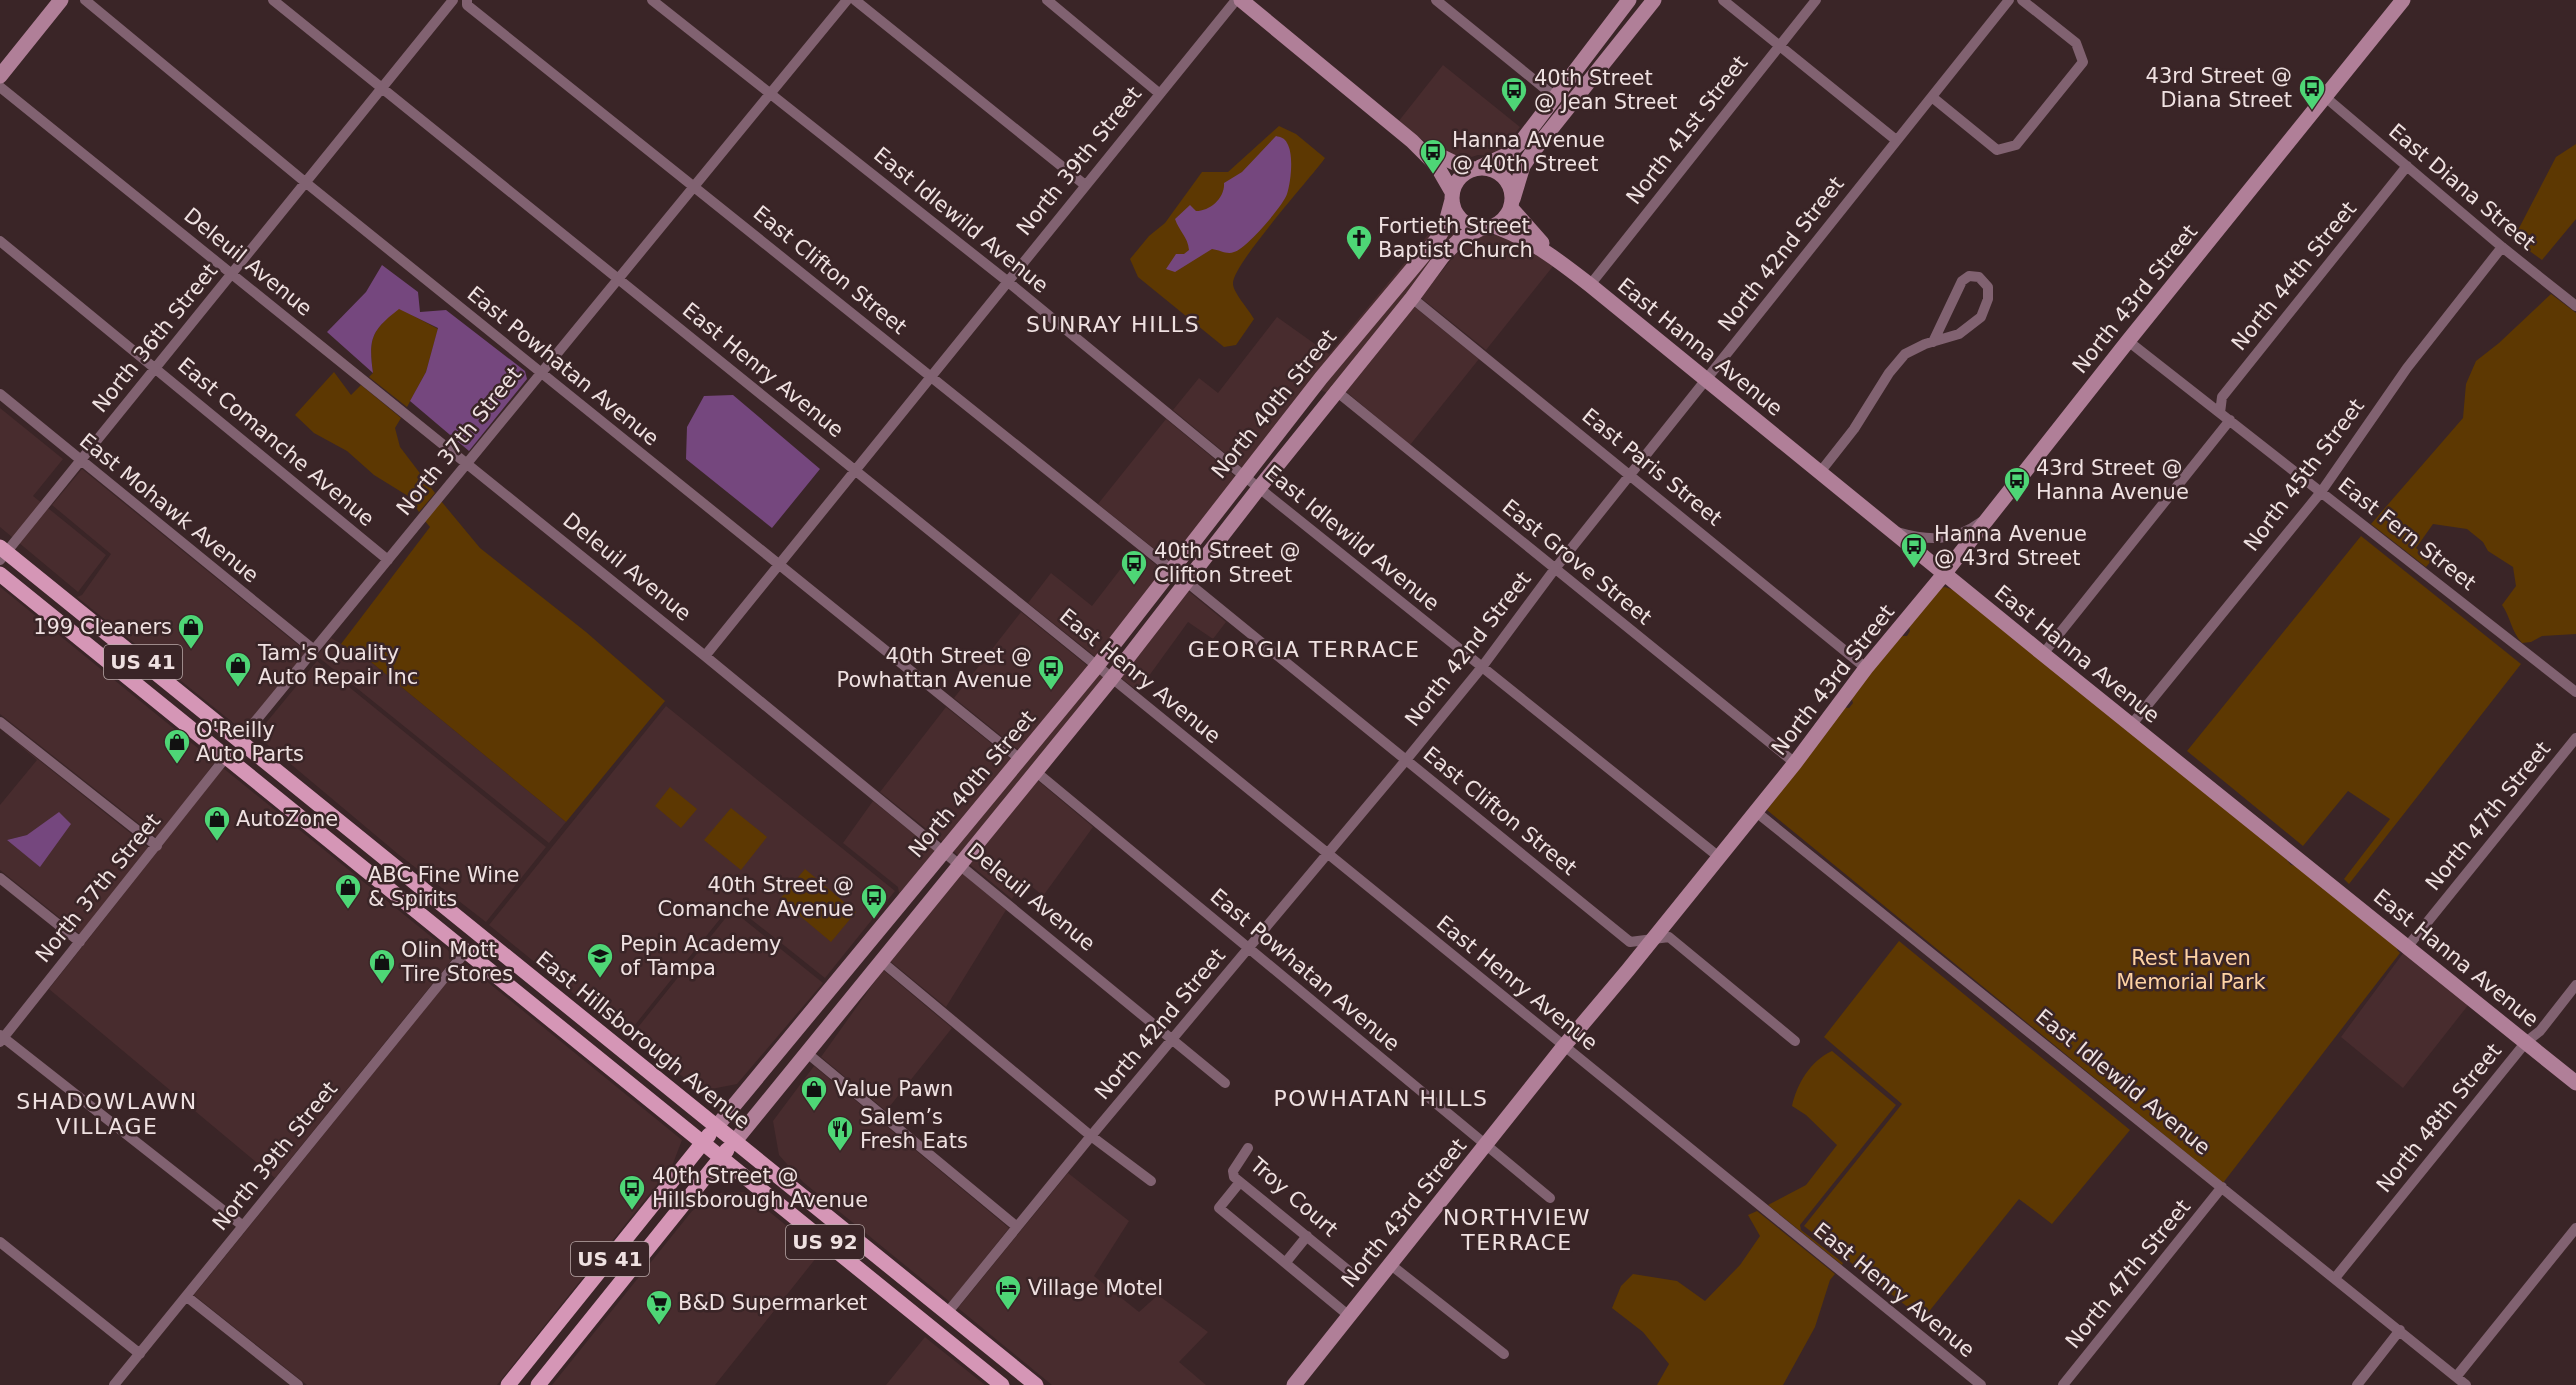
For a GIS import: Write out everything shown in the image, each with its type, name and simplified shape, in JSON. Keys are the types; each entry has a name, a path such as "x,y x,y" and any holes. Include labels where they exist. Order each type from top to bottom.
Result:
{"main road":[{"name":"East Hillsborough Avenue","path":"2,553 240,740 1036,1385"},
{"name":"East Hillsborough Avenue","path":"0,574 1002,1385"},
{"path":"190,728 215,738 240,740"},
{"path":"226,757 248,761 264,772 278,773"},
{"path":"362,866 372,861 389,863"},
{"path":"466,951 490,952 512,960"},
{"name":"North 40th Street","path":"508,1385 717,1126"},
{"name":"North 40th Street","path":"538,1385 735,1141"}],"street":[{"path":"0,77 61,0"},
{"name":"East Powhatan Avenue","path":"85,0 305,182 1020,759"},
{"name":"East Henry Avenue","path":"273,0 1112,678 1981,1385"},
{"name":"North 36th Street","path":"2,553 81,461 453,0"},
{"name":"East Clifton Street","path":"467,0 467,5 1172,570"},
{"name":"East Idlewild Avenue","path":"652,0 1007,281 1258,488 1719,857"},
{"name":"North 37th Street","path":"240,740 847,0"},
{"path":"855,0 1085,185"},
{"path":"1047,0 1160,94"},
{"name":"North 39th Street","path":"705,656 1236,0"},
{"path":"1241,0 1412,141 1437,166 1452,196 1457,215 1463,222 1488,227 1501,222 1512,204 1522,166 1654,0"},
{"path":"1436,0 1554,96"},
{"path":"1723,0 1896,140"},
{"name":"North 41st Street","path":"1590,285 1816,0"},
{"name":"North 42nd Street","path":"947,1313 1091,1136 1482,667 1554,570 2009,0"},
{"path":"1932,97 1997,150 2016,145 2084,62 2076,43 2022,0"},
{"name":"North 43rd Street","path":"1294,1385 1485,1144 1795,763 1866,668 1944,574 2128,341 2403,0"},
{"path":"1452,196 1455,183 1474,169 1515,148 1626,1"},
{"path":"1611,54 1613,40 1627,15 1626,1"},
{"name":"Deleuil Avenue","path":"0,77 231,273 705,656 1225,1083"},
{"name":"East Diana Street","path":"2324,96 2502,247 2576,306"},
{"path":"1412,141 1474,169 1496,171 1503,176 1512,190 1512,204"},
{"name":"North 44th Street","path":"2220,413 2222,397 2406,166"},
{"name":"North 40th Street","path":"717,1126 1097,666 1321,378 1438,238 1445,226 1452,196"},
{"name":"East Hanna Avenue","path":"1512,204 1554,256"},
{"name":"East Hanna Avenue","path":"1488,227 1521,236 1554,256 1821,471 1944,574 2576,1083"},
{"name":"North 40th Street","path":"735,1141 1112,678 1335,390 1412,298 1450,248 1460,239 1488,227"},
{"name":"East Comanche Avenue","path":"0,241 388,560"},
{"name":"North 45th Street","path":"2132,724 2321,492 2407,368 2502,247"},
{"path":"1821,471 1854,429 1889,373 1905,354 1959,334 1981,317 1988,298 1988,287 1979,277 1969,276 1962,281 1933,342"},
{"name":"East Paris Street","path":"1412,298 1866,668"},
{"name":"East Fern Street","path":"2128,341 2576,692"},
{"name":"East Grove Street","path":"1335,390 1554,570 1795,763"},
{"name":"East Mohawk Avenue","path":"0,394 315,650"},
{"path":"2043,654 2230,420"},
{"path":"1892,530 1915,537 1951,538 1971,529 1991,515"},
{"name":"East Clifton Street","path":"1187,582 1630,942 1652,941 1669,937 1795,1041"},
{"path":"0,722 157,846"},
{"name":"North 47th Street","path":"2408,946 2576,738"},
{"name":"North 37th Street","path":"1,1038 226,757"},
{"name":"East Powhatan Avenue","path":"1035,771 1550,1198"},
{"name":"East Idlewild Avenue","path":"1755,811 2466,1385"},
{"path":"0,878 80,942"},
{"name":"North 39th Street","path":"114,1385 466,951"},
{"path":"881,961 1091,1136 1150,1180"},
{"name":"North 48th Street","path":"2335,1278 2526,1042 2540,1030 2576,985"},
{"path":"1,1038 243,1226"},
{"path":"807,1053 1017,1227"},
{"name":"Troy Court","path":"1248,1148 1233,1171 1234,1177 1349,1271"},
{"path":"1240,1182 1219,1208 1348,1315"},
{"name":"North 47th Street","path":"2064,1385 2222,1187"},
{"path":"2456,1377 2576,1228"},
{"path":"1286,1262 1307,1236"},
{"path":"0,1242 140,1354"},
{"path":"1391,1265 1504,1354"},
{"path":"186,1296 298,1385"},
{"path":"2357,1385 2400,1330"}],"shaded area":[{"path":"1443,65 1520,127 1498,156 1478,155 1468,158 1451,156 1416,136 1398,122"},
{"path":"1276,136 1287,143 1291,154 1291,168 1287,194 1272,217 1247,243 1234,252 1226,253 1212,249 1175,272 1166,269 1176,254 1184,254 1189,250 1187,241 1175,219 1190,205 1196,211 1206,209 1216,203 1224,189 1224,183 1242,172"},
{"path":"1446,213 1447,216 1243,468 1173,410 1199,378 1218,393 1277,317 1329,354"},
{"path":"1454,225 1462,231 1327,393 1319,389"},
{"path":"1496,235 1518,241 1554,265 1486,350 1420,297 1471,236"},
{"path":"382,265 418,292 420,312 446,310 525,371 527,379 469,451 410,401 426,372 438,328 399,309 383,323 374,336 371,351 373,373 327,332 366,292"},
{"path":"1412,305 1479,359 1410,445 1343,389"},
{"path":"733,395 820,469 772,528 686,459 687,427 704,396"},
{"path":"0,408 63,459 33,496 106,555 78,592 0,527"},
{"path":"1166,419 1236,477 1171,562 1098,504"},
{"path":"82,469 307,652 242,730 77,597 82,595 111,554 52,505"},
{"path":"1136,549 1164,571 1097,658 1028,603 1051,573 1092,606"},
{"path":"0,587 215,762 157,838 0,714"},
{"path":"1187,590 1226,622 1213,639 1188,622 1138,691 1120,677"},
{"path":"1021,612 1089,667 1020,751 954,698"},
{"path":"331,638 371,662 566,822 549,843 317,656"},
{"path":"317,661 546,847 486,922 398,854 256,735"},
{"path":"1098,673 1105,679 960,857 952,850"},
{"path":"666,706 895,891 825,978 732,904 626,1036 489,925"},
{"path":"946,707 1012,760 944,843 880,792"},
{"path":"0,729 149,848 80,934 0,870 0,805 37,760","holes":["27,835 40,866 7,840"]},
{"path":"223,768 455,956 275,1178 49,989"},
{"path":"1036,779 1093,827 1043,896 1023,879 1012,899 968,863"},
{"path":"873,801 936,852 895,898 899,893 898,887 843,843"},
{"path":"59,812 71,824 40,867 7,840 27,835"},
{"path":"961,872 1006,910 946,1007 890,961"},
{"path":"732,910 823,983 737,1084 701,1091 631,1036"},
{"path":"2404,952 2469,1004 2403,1088 2341,1037"},
{"path":"463,962 682,1140 672,1166 497,1385 307,1385 194,1295"},
{"path":"883,970 952,1028 886,1111 821,1057"},
{"path":"814,1066 1009,1228 950,1302 803,1182 779,1155 773,1121"},
{"path":"1068,1173 1129,1221 1094,1276 1139,1312 1158,1295 1208,1332 1179,1362 1206,1385 1052,1385 958,1308"},
{"path":"745,1192 820,1253 715,1385 552,1385 692,1211 719,1193"},
{"path":"925,1337 931,1342 985,1385 886,1385"}],"green space":[{"path":"1279,126 1296,134 1325,158 1257,242 1236,274 1234,287 1254,319 1236,345 1224,347 1138,277 1130,259 1149,236 1165,223 1202,172 1228,172"},
{"path":"2576,144 2576,219 2542,260 2517,242 2518,230 2556,157"},
{"path":"2551,294 2576,313 2576,634 2542,636 2531,642 2522,643 2502,605 2516,586 2513,567 2488,551 2483,542 2467,529 2433,524 2416,548 2431,561 2426,567 2371,524 2463,418 2466,384 2476,361 2499,343"},
{"path":"399,308 438,329 426,372 407,407 369,377 373,373 371,351 374,336 383,323"},
{"path":"334,372 351,395 361,385 401,418 395,428 400,447 435,493 419,512 408,496 374,475 347,451 314,433 295,415"},
{"path":"441,501 480,548 586,632 665,701 566,822 371,662 341,644 430,527 425,521"},
{"path":"2361,536 2521,664 2349,884 2344,879 2390,819 2348,791 2303,846 2187,751"},
{"name":"Rest Haven Memorial Park","path":"1941,588 1956,591 2291,865 2298,866 2398,947 2397,950 2400,953 2223,1183 1767,810 1843,707 1849,708 1853,703 1851,697 1901,636 1907,636 1910,631 1909,626"},
{"path":"670,787 697,809 681,828 655,806"},
{"path":"731,808 767,837 741,870 704,840"},
{"path":"805,869 856,912 831,942 780,899"},
{"path":"1899,941 2130,1130 2052,1224 2019,1199 1923,1319 1804,1226 1902,1104 1824,1037"},
{"path":"1832,1051 1896,1105 1800,1225 1801,1230 1843,1263 1842,1265 1768,1205 1806,1185 1837,1145 1806,1115 1792,1106 1797,1090 1811,1067"},
{"path":"1757,1211 1835,1274 1830,1280 1815,1327 1783,1385 1657,1385 1669,1364 1643,1332 1612,1308 1621,1286 1633,1274 1677,1281 1705,1301 1740,1265 1760,1236 1748,1215"}],"place":[{"name":"43rd Street @ Diana Street","path":"2312,111"},
{"name":"40th Street @ Jean Street","path":"1514,113"},
{"name":"Hanna Avenue @ 40th Street","path":"1433,175"},
{"name":"Fortieth Street Baptist Church","path":"1359,261"},
{"name":"43rd Street @ Hanna Avenue","path":"2017,503"},
{"name":"Hanna Avenue @ 43rd Street","path":"1914,569"},
{"name":"40th Street @ Clifton Street","path":"1134,586"},
{"name":"199 Cleaners","path":"191,650"},
{"name":"Tam's Quality Auto Repair Inc","path":"238,688"},
{"name":"40th Street @ Powhattan Avenue","path":"1051,691"},
{"name":"O'Reilly Auto Parts","path":"177,765"},
{"name":"AutoZone","path":"217,842"},
{"name":"ABC Fine Wine & Spirits","path":"348,910"},
{"name":"40th Street @ Comanche Avenue","path":"874,920"},
{"name":"Pepin Academy of Tampa","path":"600,979"},
{"name":"Olin Mott Tire Stores","path":"382,985"},
{"name":"Value Pawn","path":"814,1112"},
{"name":"Salem’s Fresh Eats","path":"840,1152"},
{"name":"40th Street @ Hillsborough Avenue","path":"632,1211"},
{"name":"Village Motel","path":"1008,1311"},
{"name":"B&D Supermarket","path":"659,1326"}],"district":[{"name":"SUNRAY HILLS","path":"1113,324"},
{"name":"GEORGIA TERRACE","path":"1304,649"},
{"name":"POWHATAN HILLS","path":"1381,1098"},
{"name":"SHADOWLAWN VILLAGE","path":"107,1114"},
{"name":"NORTHVIEW TERRACE","path":"1517,1230"}]}
